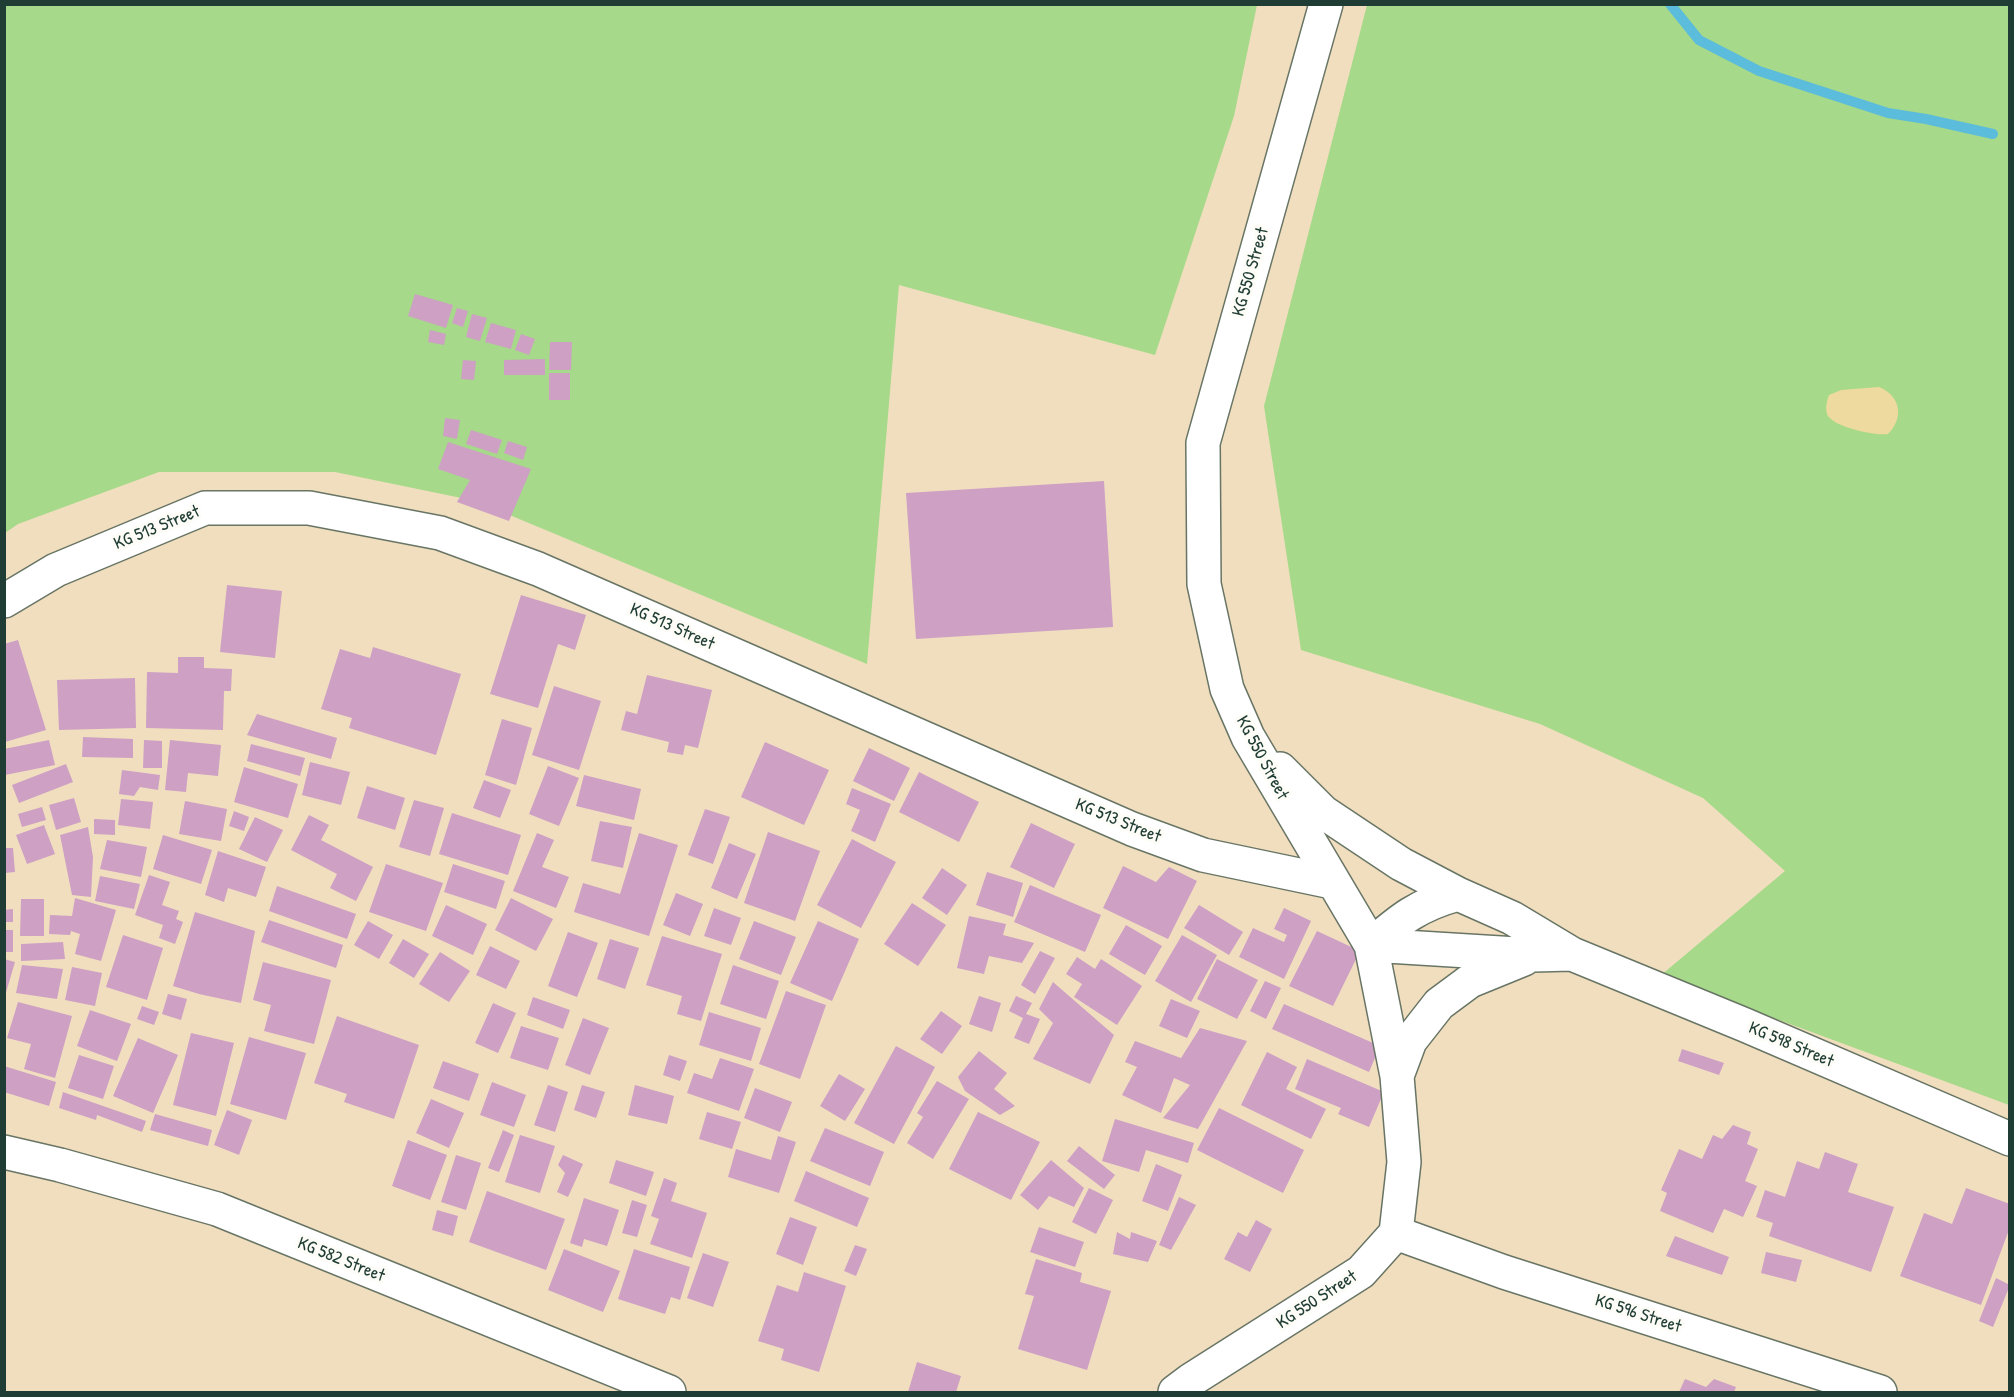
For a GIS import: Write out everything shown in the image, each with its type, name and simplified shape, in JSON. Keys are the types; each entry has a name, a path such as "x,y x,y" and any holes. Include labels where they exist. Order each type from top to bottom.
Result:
{"street":[{"name":"KG 550 Street","path":"1174,1392 1361,1272 1396,1233 1404,1162 1397,1076 1371,945 1248,737 1227,689 1204,584 1203,443 1326,4"},
{"name":"KG 513 Street","path":"4,601 56,570 205,508 309,508 440,533 538,568 1132,829 1203,855 1332,882"},
{"name":"KG 598 Street","path":"1248,737 1323,812 1401,864 1458,894 1512,918 1572,954 1745,1025 2010,1139"},
{"path":"1371,945 1401,919 1434,901 1458,894"},
{"name":"KG 598 Street","path":"1371,945 1533,955 1572,954"},
{"path":"1397,1076 1410,1041 1439,1004 1470,981 1533,955"},
{"name":"KG 582 Street","path":"4,1152 60,1165 217,1209 669,1392"},
{"name":"KG 596 Street","path":"1396,1233 1504,1272 1880,1392"}],"green space":[{"path":"5,5 1257,5 1234,116 1155,355 899,285 867,664 476,501 335,472 159,472 18,524 5,533"},
{"path":"1367,5 2009,5 2009,1105 1660,976 1785,871 1703,798 1540,724 1301,650 1264,406"}],"sand":[{"path":"1879,387 1892,396 1898,408 1896,421 1888,434 1864,432 1845,427 1827,414 1826,406 1829,395 1841,390"}],"building":[{"path":"415,294 453,305 446,328 408,316"},
{"path":"457,308 468,311 463,327 452,323"},
{"path":"472,314 487,318 480,341 466,337"},
{"path":"491,323 516,330 511,349 485,342"},
{"path":"430,330 446,334 444,345 428,342"},
{"path":"521,334 535,339 529,355 515,350"},
{"path":"550,342 572,342 571,370 549,370"},
{"path":"545,359 545,375 504,375 504,360"},
{"path":"463,360 476,361 474,380 461,379"},
{"path":"549,373 570,373 570,400 549,400"},
{"path":"445,418 460,420 457,439 443,436"},
{"path":"471,430 502,440 497,454 466,444"},
{"path":"508,441 527,447 523,460 504,453"},
{"path":"448,442 531,469 509,521 457,502 470,480 438,469"},
{"path":"1104,481 1113,627 916,639 906,493"},
{"path":"227,585 282,591 275,658 220,652"},
{"path":"521,595 586,615 575,650 558,644 538,708 490,694"},
{"path":"18,640 46,730 5,742 4,644"},
{"path":"373,647 461,674 436,755 349,728 352,718 321,709 340,649 370,658"},
{"path":"178,657 204,657 204,668 232,669 231,691 224,691 223,730 146,728 147,672 178,673"},
{"path":"647,675 712,690 698,748 685,745 683,755 667,752 669,742 621,730 626,711 637,714"},
{"path":"135,678 136,728 59,730 57,680"},
{"path":"554,686 601,701 579,770 532,755"},
{"path":"257,714 337,738 331,759 247,735"},
{"path":"502,719 532,728 516,785 485,775"},
{"path":"83,737 133,739 133,758 82,757"},
{"path":"49,740 55,765 5,775 4,749"},
{"path":"144,740 162,741 162,768 143,768"},
{"path":"170,740 221,745 218,776 188,773 186,792 165,790"},
{"path":"765,742 829,770 804,825 741,797"},
{"path":"251,744 305,758 300,776 247,761"},
{"path":"869,748 910,768 894,801 853,781"},
{"path":"310,762 350,772 341,805 302,795"},
{"path":"66,764 73,782 19,803 12,785"},
{"path":"548,766 579,778 559,826 529,814"},
{"path":"244,767 298,784 288,818 234,802"},
{"path":"122,770 160,775 158,790 140,787 134,796 119,794"},
{"path":"919,772 979,802 959,842 899,812"},
{"path":"584,775 641,789 634,820 576,806"},
{"path":"484,780 511,790 500,818 473,808"},
{"path":"367,786 405,798 395,830 357,818"},
{"path":"852,788 891,804 875,842 851,831 860,810 846,804"},
{"path":"74,798 81,822 56,830 49,805"},
{"path":"121,799 153,802 150,829 118,825"},
{"path":"414,800 444,808 430,856 399,847"},
{"path":"185,801 227,809 221,841 179,834"},
{"path":"42,807 46,820 22,827 18,814"},
{"path":"705,809 730,817 713,864 688,855"},
{"path":"234,811 249,817 244,831 229,826"},
{"path":"452,813 521,835 508,875 439,854"},
{"path":"309,815 329,825 321,840 373,867 356,901 330,888 337,874 291,850"},
{"path":"255,817 283,830 267,862 239,849"},
{"path":"94,819 115,820 115,835 94,834"},
{"path":"600,821 632,827 623,868 591,861"},
{"path":"1031,823 1075,844 1054,888 1010,867"},
{"path":"44,825 55,854 27,864 16,835"},
{"path":"88,827 93,857 91,897 72,895 60,835"},
{"path":"768,832 820,851 795,921 744,903"},
{"path":"537,833 554,840 542,867 569,877 556,908 513,891"},
{"path":"639,833 678,845 649,936 574,912 583,883 620,894"},
{"path":"163,835 212,850 201,884 153,869"},
{"path":"852,839 896,862 861,928 817,905"},
{"path":"107,840 147,847 141,877 100,869"},
{"path":"729,843 756,854 737,899 711,888"},
{"path":"4,848 13,848 15,872 4,873"},
{"path":"218,851 266,867 256,897 228,888 224,902 205,895"},
{"path":"386,864 443,883 426,931 369,912"},
{"path":"453,864 505,881 496,909 444,892"},
{"path":"1123,866 1156,882 1169,867 1197,881 1168,939 1103,908"},
{"path":"942,868 967,885 947,915 922,898"},
{"path":"987,872 1023,883 1013,917 976,905"},
{"path":"149,875 170,882 162,905 179,911 176,919 183,922 175,944 159,938 163,925 135,915"},
{"path":"100,876 140,884 134,909 95,901"},
{"path":"1030,885 1101,915 1085,952 1014,922"},
{"path":"277,886 356,914 347,939 269,911"},
{"path":"676,893 703,904 690,936 663,925"},
{"path":"75,898 116,910 101,961 75,954 80,934 71,931 70,935 49,934 50,915 72,916"},
{"path":"511,898 553,919 536,951 495,930"},
{"path":"21,899 44,899 44,936 20,936"},
{"path":"912,903 946,925 918,966 884,944"},
{"path":"446,905 487,924 473,955 432,936"},
{"path":"1199,905 1243,932 1229,955 1184,928"},
{"path":"714,908 741,918 731,945 704,936"},
{"path":"1284,908 1311,921 1284,979 1239,957 1253,928 1284,942 1287,935 1274,929"},
{"path":"13,909 13,922 4,922 4,910"},
{"path":"195,912 255,931 241,1003 173,986"},
{"path":"969,916 1006,924 1003,935 1034,943 1022,963 989,956 984,974 957,968"},
{"path":"269,920 343,945 336,968 261,942"},
{"path":"368,921 393,935 379,959 354,945"},
{"path":"754,921 796,937 781,975 739,959"},
{"path":"818,921 859,939 832,1001 790,983"},
{"path":"1126,925 1162,946 1145,975 1109,954"},
{"path":"4,930 13,930 13,952 4,952"},
{"path":"1317,931 1360,951 1333,1006 1289,986"},
{"path":"568,932 598,943 577,997 548,986"},
{"path":"123,935 163,948 147,1000 106,987"},
{"path":"1182,935 1217,955 1191,1002 1155,981"},
{"path":"662,936 722,954 701,1021 677,1014 682,996 646,985"},
{"path":"403,939 429,954 414,978 389,963"},
{"path":"610,939 639,948 625,989 597,979"},
{"path":"63,942 65,959 21,961 21,944"},
{"path":"490,946 520,961 506,989 476,975"},
{"path":"1040,951 1055,958 1035,994 1021,985"},
{"path":"440,952 470,971 449,1002 419,984"},
{"path":"1077,957 1095,969 1101,959 1142,986 1117,1025 1074,997 1082,984 1066,974"},
{"path":"4,959 15,962 5,996 4,996"},
{"path":"1217,959 1258,980 1237,1019 1197,999"},
{"path":"263,962 331,980 314,1044 264,1031 271,1005 253,1000"},
{"path":"22,965 63,969 57,999 16,993"},
{"path":"733,965 779,981 766,1019 720,1004"},
{"path":"72,967 102,973 95,1006 65,1000"},
{"path":"1265,981 1281,988 1266,1019 1250,1011"},
{"path":"1053,982 1114,1035 1090,1084 1033,1059 1053,1023 1039,1009"},
{"path":"786,991 826,1005 800,1079 759,1064"},
{"path":"168,994 187,999 181,1020 162,1014"},
{"path":"979,996 1001,1003 992,1032 969,1024"},
{"path":"1016,996 1032,1003 1026,1014 1040,1019 1029,1044 1014,1038 1023,1018 1009,1011"},
{"path":"533,997 570,1010 563,1029 527,1015"},
{"path":"1171,999 1200,1011 1187,1038 1159,1026"},
{"path":"18,1002 72,1016 55,1078 24,1069 31,1044 7,1038"},
{"path":"493,1003 516,1013 498,1053 475,1043"},
{"path":"1284,1004 1380,1046 1369,1072 1272,1029"},
{"path":"142,1006 159,1012 154,1025 137,1019"},
{"path":"90,1010 131,1024 117,1061 77,1046"},
{"path":"941,1011 962,1026 942,1054 920,1039"},
{"path":"709,1012 761,1028 751,1061 699,1045"},
{"path":"337,1016 419,1045 394,1119 344,1102 347,1094 314,1083"},
{"path":"583,1018 609,1028 590,1075 565,1065"},
{"path":"521,1026 559,1038 548,1070 510,1058"},
{"path":"1200,1028 1247,1041 1198,1129 1163,1118 1190,1085 1174,1078 1161,1113 1122,1095 1137,1067 1125,1062 1135,1041 1181,1058"},
{"path":"191,1033 234,1043 216,1116 173,1105"},
{"path":"249,1037 306,1053 286,1120 230,1104"},
{"path":"138,1038 178,1055 153,1113 113,1096"},
{"path":"896,1046 935,1067 894,1144 854,1123"},
{"path":"1682,1049 1724,1063 1719,1075 1678,1061"},
{"path":"979,1051 1007,1073 994,1089 1015,1106 1000,1115 965,1091 958,1077"},
{"path":"1267,1052 1297,1067 1286,1089 1326,1109 1311,1139 1241,1105"},
{"path":"79,1055 114,1066 103,1099 68,1088"},
{"path":"669,1055 687,1061 680,1081 663,1075"},
{"path":"720,1058 754,1069 739,1111 687,1093 694,1073 712,1079"},
{"path":"1307,1059 1384,1092 1369,1127 1338,1114 1341,1108 1295,1089"},
{"path":"443,1061 479,1074 469,1101 433,1088"},
{"path":"4,1066 56,1082 49,1106 4,1092"},
{"path":"839,1074 865,1089 845,1121 820,1106"},
{"path":"937,1081 969,1099 933,1159 907,1143 923,1117 917,1113"},
{"path":"492,1082 526,1095 514,1127 480,1115"},
{"path":"548,1085 568,1092 555,1132 534,1125"},
{"path":"582,1085 605,1092 596,1118 574,1110"},
{"path":"635,1085 674,1096 667,1124 628,1115"},
{"path":"755,1088 792,1102 780,1132 744,1118"},
{"path":"63,1092 146,1121 142,1132 97,1115 96,1120 59,1108"},
{"path":"431,1099 464,1113 449,1148 416,1133"},
{"path":"1219,1108 1304,1150 1283,1193 1197,1150"},
{"path":"227,1110 252,1120 239,1155 214,1145"},
{"path":"707,1112 741,1122 732,1149 699,1139"},
{"path":"978,1112 1040,1142 1011,1200 949,1169"},
{"path":"155,1114 212,1130 208,1146 150,1130"},
{"path":"1115,1119 1194,1143 1188,1163 1146,1150 1139,1172 1102,1161"},
{"path":"1733,1125 1751,1132 1747,1144 1758,1149 1745,1181 1757,1186 1743,1217 1724,1209 1713,1233 1660,1211 1667,1193 1661,1190 1679,1149 1702,1159 1713,1135 1722,1139"},
{"path":"825,1128 884,1152 870,1186 810,1161"},
{"path":"503,1130 514,1135 499,1172 488,1168"},
{"path":"520,1135 555,1146 540,1193 505,1182"},
{"path":"778,1136 796,1142 779,1193 728,1177 736,1149 771,1160"},
{"path":"408,1140 447,1155 430,1200 392,1186"},
{"path":"1079,1146 1115,1175 1104,1189 1067,1161"},
{"path":"1825,1152 1858,1164 1848,1192 1894,1207 1871,1272 1769,1236 1773,1223 1756,1217 1765,1190 1785,1197 1797,1161 1819,1169"},
{"path":"456,1155 481,1163 466,1210 441,1202"},
{"path":"563,1155 583,1164 568,1197 557,1192 565,1173 558,1165"},
{"path":"616,1160 654,1172 646,1196 609,1183"},
{"path":"1051,1160 1084,1188 1074,1207 1049,1196 1038,1210 1020,1195"},
{"path":"1156,1164 1182,1175 1168,1211 1142,1201"},
{"path":"806,1171 869,1198 857,1227 794,1201"},
{"path":"664,1178 677,1183 671,1201 707,1213 692,1258 650,1244 659,1219 651,1216"},
{"path":"1089,1188 1113,1200 1096,1234 1072,1222"},
{"path":"1966,1188 2010,1204 2010,1227 1981,1305 1900,1276 1924,1213 1952,1224"},
{"path":"487,1191 565,1219 546,1270 469,1242"},
{"path":"1179,1197 1196,1205 1171,1250 1159,1245"},
{"path":"584,1198 619,1210 607,1246 584,1239 582,1247 570,1243"},
{"path":"632,1200 647,1205 637,1237 622,1233"},
{"path":"437,1210 458,1216 453,1236 432,1230"},
{"path":"790,1217 817,1227 803,1265 776,1254"},
{"path":"1256,1220 1272,1229 1250,1272 1224,1259 1238,1232 1247,1237"},
{"path":"1039,1227 1084,1242 1075,1267 1030,1252"},
{"path":"1117,1232 1130,1239 1131,1232 1157,1241 1148,1262 1113,1254"},
{"path":"1675,1236 1729,1257 1722,1275 1666,1256"},
{"path":"855,1245 867,1249 856,1276 844,1271"},
{"path":"564,1249 620,1271 603,1312 548,1290"},
{"path":"634,1249 690,1267 680,1300 671,1297 665,1314 618,1299"},
{"path":"1766,1252 1802,1260 1796,1282 1761,1273"},
{"path":"703,1253 729,1262 713,1307 687,1298"},
{"path":"1036,1259 1082,1273 1080,1282 1111,1291 1087,1370 1018,1349 1034,1296 1025,1294"},
{"path":"804,1272 846,1286 819,1372 781,1360 784,1349 758,1341 777,1285 798,1292"},
{"path":"1996,1278 2010,1285 1993,1327 1979,1321"},
{"path":"917,1362 961,1376 956,1392 908,1392"},
{"path":"1685,1379 1706,1387 1714,1379 1736,1387 1734,1392 1679,1392"}],"waterway":[{"path":"1670,4 1699,40 1759,71 1888,113 1993,134"}]}
